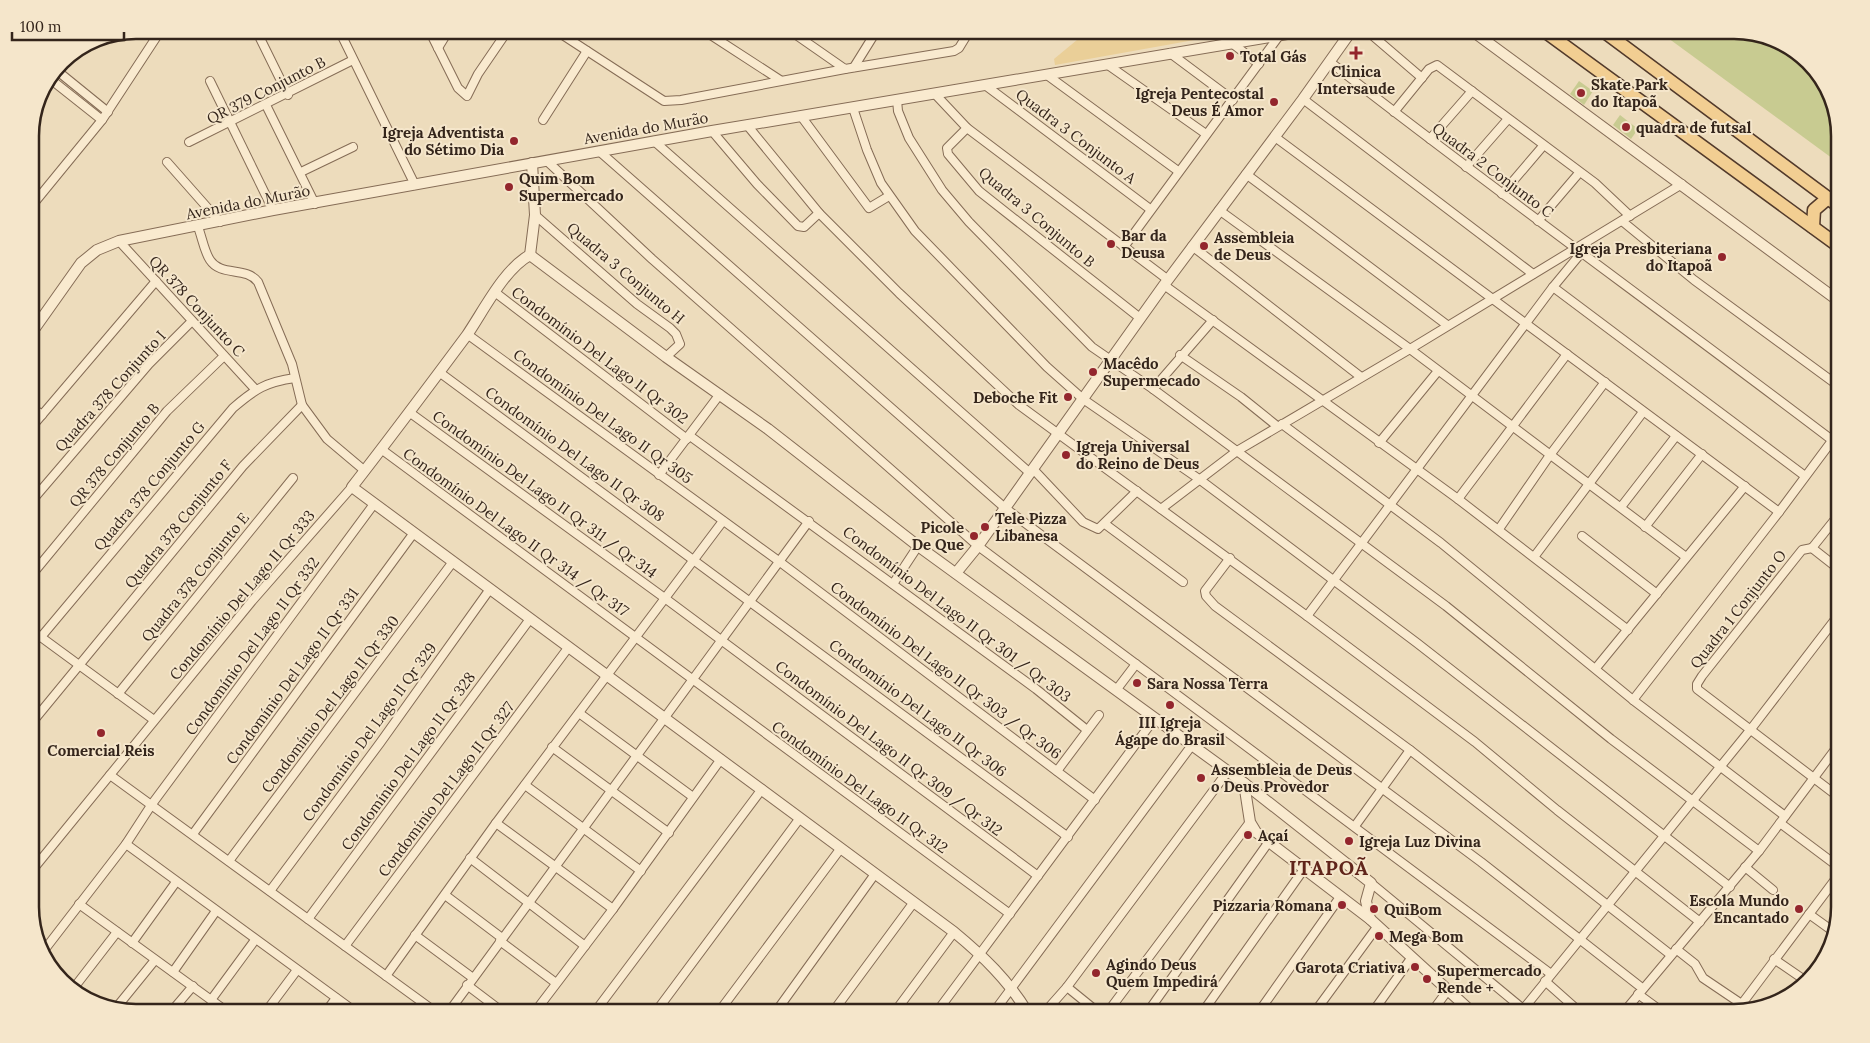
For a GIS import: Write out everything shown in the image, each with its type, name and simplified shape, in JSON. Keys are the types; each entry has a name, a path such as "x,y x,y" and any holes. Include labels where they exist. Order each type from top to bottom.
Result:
{"main road":[{"path":"1555,39 1831,241"},
{"path":"1614,39 1831,200"},
{"path":"1813,227 1814,210 1828,198"}],"street":[{"path":"39,197 108,112 155,39"},
{"path":"260,39 288,94"},
{"path":"344,39 415,185"},
{"path":"434,39 458,88 467,96 478,74 502,39"},
{"path":"438,48 444,39"},
{"path":"569,39 664,101 681,100 854,67 934,56 959,48 964,39"},
{"path":"717,39 780,80"},
{"path":"802,39 845,69"},
{"path":"854,67 871,39"},
{"name":"Avenida do Murão","path":"39,322 81,263 97,250 119,241 198,227 273,210 315,204 654,141 1262,39"},
{"path":"1124,247 1178,171 1234,100 1277,39"},
{"path":"956,573 978,546 1192,246 1303,100 1346,39"},
{"path":"1376,39 1422,78"},
{"path":"1483,39 1831,295"},
{"path":"1233,44 1259,64"},
{"path":"542,120 587,51"},
{"path":"1170,53 1234,100"},
{"name":"QR 379 Conjunto B","path":"190,142 354,60"},
{"name":"Quadra 2 Conjunto C","path":"1330,62 1430,140 1580,250 1831,439"},
{"path":"1108,65 1206,134"},
{"path":"1394,112 1429,69 1437,65 1608,194 1630,216"},
{"path":"61,74 108,112"},
{"name":"Quadra 3 Conjunto A","path":"1047,75 1178,171"},
{"path":"210,81 273,210"},
{"path":"55,83 102,120"},
{"name":"Quadra 3 Conjunto A","path":"985,85 1150,209"},
{"path":"1430,140 1472,90"},
{"path":"935,94 967,128 1124,247 1213,320 1458,499 1628,630"},
{"path":"897,100 898,111 909,138 930,174 968,222 1083,340 1237,450 1446,606 1691,802 1758,851"},
{"path":"1303,100 1533,274"},
{"path":"266,105 315,204"},
{"path":"853,108 866,150 889,196 915,231 1047,367 1083,399 1199,479 1500,707 1664,837 1730,886"},
{"path":"801,116 869,208 889,196"},
{"path":"1466,167 1508,119"},
{"path":"747,125 819,213 899,293 1019,405 1230,558 1475,742 1557,810 1700,922"},
{"name":"Quadra 3 Conjunto B","path":"967,128 947,148 954,162 979,191 1140,318"},
{"path":"712,131 757,184 798,226 804,227 819,213"},
{"path":"1275,137 1779,512"},
{"path":"654,141 1031,471 1091,528 1098,529 1105,524 1137,491"},
{"path":"1502,194 1543,146"},
{"path":"300,172 353,147"},
{"path":"599,151 1005,508 1383,788 1581,938 1654,1004"},
{"path":"547,161 652,259 978,546 1551,974"},
{"path":"167,162 220,222"},
{"path":"532,163 536,215 530,255 517,263 467,334 352,487 452,563 721,758 954,932 980,954 1012,987 1022,1004"},
{"path":"1538,221 1579,173"},
{"path":"1246,174 1447,325"},
{"path":"1161,509 1237,450 1410,349 1533,274 1580,250 1622,220 1682,184"},
{"path":"1219,210 1410,349 1471,398 1621,507 1686,557"},
{"name":"Quadra 3 Conjunto H","path":"536,215 637,304 676,334 680,344 666,357"},
{"path":"1622,220 1694,280 1831,380"},
{"path":"198,227 210,260 216,266 249,274 258,282 292,364 302,405 327,439 365,471"},
{"name":"QR 378 Conjunto C","path":"119,241 255,389"},
{"path":"1192,246 1361,377"},
{"path":"1307,616 1416,469 1527,325 1580,250"},
{"path":"530,255 666,357 768,429 918,546 1270,802 1371,883 1515,1004"},
{"path":"39,418 156,281"},
{"path":"1553,287 1805,476"},
{"name":"Condomínio Del Lago II Qr 302","path":"496,293 689,437 809,522"},
{"path":"1153,389 1180,355 1213,320"},
{"name":"Quadra 378 Conjunto I","path":"39,492 149,364 192,321"},
{"name":"Condomínio Del Lago II Qr 305","path":"467,334 780,562"},
{"path":"1458,499 1567,354"},
{"path":"1180,355 1390,505 1493,584 1633,700 1785,816"},
{"name":"QR 378 Conjunto B","path":"39,566 167,411 224,356"},
{"path":"1379,443 1438,371"},
{"name":"Condomínio Del Lago II Qr 308","path":"439,372 751,601"},
{"name":"Quadra 378 Conjunto G","path":"39,628 217,426 255,389 278,380 295,378"},
{"path":"1499,530 1550,455 1605,382"},
{"path":"659,475 720,394"},
{"name":"Quadra 378 Conjunto F","path":"39,714 243,466 302,405"},
{"name":"Condomínio Del Lago II Qr 311 / Qr 314","path":"409,412 666,598 722,642"},
{"path":"1534,557 1643,412"},
{"path":"1621,507 1676,436"},
{"path":"1633,700 1779,512 1831,441"},
{"name":"Condomínio Del Lago II Qr 314 / Qr 317","path":"381,449 693,681"},
{"path":"1645,526 1702,454"},
{"name":"Quadra 378 Conjunto E","path":"118,694 293,478"},
{"path":"1596,668 1745,486"},
{"name":"Condomínio Del Lago II Qr 333","path":"39,862 252,601 352,487"},
{"name":"Condomínio Del Lago II Qr 332","path":"47,946 126,844 152,804 374,504"},
{"path":"386,976 470,858 723,521"},
{"path":"454,1004 809,522"},
{"name":"Condomínio Del Lago II Qr 301 / Qr 303","path":"809,522 1087,730"},
{"path":"1105,524 1183,582"},
{"path":"1831,524 1812,548 1831,563"},
{"name":"Condomínio Del Lago II Qr 331","path":"193,834 413,534"},
{"path":"1582,536 1657,594"},
{"path":"893,584 918,546"},
{"name":"Quadra 1 Conjunto O","path":"1752,729 1700,693 1697,684 1802,550 1812,548"},
{"path":"1230,558 1205,591 1210,601 1410,750 1607,906 1674,952 1695,964 1703,978 1740,1004"},
{"name":"Condomínio Del Lago II Qr 303 / Qr 306","path":"780,562 1095,800"},
{"name":"Condomínio Del Lago II Qr 330","path":"229,861 452,563"},
{"name":"Condomínio Del Lago II Qr 329","path":"270,891 380,743 490,589"},
{"name":"Condomínio Del Lago II Qr 306","path":"751,601 1068,837"},
{"name":"Condomínio Del Lago II Qr 328","path":"308,920 530,619"},
{"path":"1529,1004 1545,981 1752,729 1831,625"},
{"path":"39,637 154,720"},
{"name":"Condomínio Del Lago II Qr 309 / Qr 312","path":"722,642 1038,876"},
{"name":"Condomínio Del Lago II Qr 327","path":"345,946 568,648"},
{"path":"1117,689 1136,664"},
{"name":"Condomínio Del Lago II Qr 312","path":"693,681 1010,914"},
{"path":"579,713 639,755 693,797"},
{"path":"1057,771 1099,715"},
{"path":"943,1004 1155,718"},
{"path":"1752,729 1831,792"},
{"path":"999,1004 1192,745"},
{"path":"552,748 669,833"},
{"path":"1355,826 1410,750"},
{"path":"1630,1004 1746,867 1831,755"},
{"path":"541,1004 614,910 721,758"},
{"path":"1052,1004 1068,986 1228,771"},
{"path":"110,775 425,1004"},
{"path":"1244,783 1250,822 1256,832 1373,923 1463,1004"},
{"path":"525,785 582,830 641,871"},
{"path":"601,1004 762,789"},
{"path":"1248,811 1257,804 1270,802"},
{"path":"662,1004 800,818"},
{"path":"1114,1004 1250,822"},
{"path":"496,823 614,910"},
{"path":"1780,823 1831,861"},
{"path":"1154,1004 1268,843"},
{"path":"126,844 344,1004"},
{"path":"725,1004 840,848"},
{"path":"470,858 585,946"},
{"path":"1746,867 1773,890"},
{"path":"1208,1004 1304,869"},
{"path":"781,1004 874,874"},
{"path":"132,942 176,882"},
{"path":"1371,883 1366,902 1373,923"},
{"path":"1741,1003 1831,885"},
{"path":"445,895 556,983"},
{"path":"1264,1004 1340,897"},
{"path":"839,1004 914,902"},
{"path":"1354,909 1366,902"},
{"path":"79,904 216,1004"},
{"path":"173,972 216,911"},
{"path":"1809,914 1829,928"},
{"path":"1320,1004 1373,923"},
{"path":"77,984 117,932"},
{"path":"901,1004 954,932"},
{"path":"415,935 473,978"},
{"path":"211,1000 255,940"},
{"path":"1378,1004 1412,957"},
{"path":"1774,958 1801,977"},
{"path":"120,1003 155,960"},
{"path":"271,1004 296,970"},
{"path":"1545,981 1571,1004"},
{"path":"467,985 492,1004"},
{"path":"178,1004 193,986"},
{"path":"1068,986 1089,1004"},
{"path":"1438,1004 1448,990"},
{"path":"332,1004 336,998"}],"green space":[{"path":"1669,39 1735,39 1760,42 1772,46 1793,59 1811,77 1826,104 1831,129 1831,157"},
{"name":"Skate Park do Itapoã","path":"1579,81 1593,91 1584,105 1570,94"},
{"name":"quadra de futsal","path":"1620,115 1638,129 1631,139 1613,125"}],"sand":[{"path":"1078,39 1200,39 1055,65 1054,59"}],"place":[{"name":"Clinica Intersaude","path":"1356,53"},
{"name":"Total Gás","path":"1230,56"},
{"name":"Skate Park do Itapoã","path":"1581,93"},
{"name":"Igreja Pentecostal Deus É Amor","path":"1274,102"},
{"name":"quadra de futsal","path":"1626,127"},
{"name":"Igreja Adventista do Sétimo Dia","path":"514,141"},
{"name":"Quim Bom Supermercado","path":"509,187"},
{"name":"Bar da Deusa","path":"1111,244"},
{"name":"Assembleia de Deus","path":"1204,246"},
{"name":"Igreja Presbiteriana do Itapoã","path":"1722,257"},
{"name":"Macêdo Supermecado","path":"1093,372"},
{"name":"Deboche Fit","path":"1068,397"},
{"name":"Igreja Universal do Reino de Deus","path":"1066,455"},
{"name":"Tele Pizza Libanesa","path":"985,527"},
{"name":"Picole De Que","path":"974,536"},
{"name":"Sara Nossa Terra","path":"1137,683"},
{"name":"III Igreja Ágape do Brasil","path":"1170,705"},
{"name":"Comercial Reis","path":"101,733"},
{"name":"Assembleia de Deus o Deus Provedor","path":"1201,778"},
{"name":"Açaí","path":"1248,835"},
{"name":"Igreja Luz Divina","path":"1349,841"},
{"name":"Pizzaria Romana","path":"1342,905"},
{"name":"QuiBom","path":"1374,909"},
{"name":"Escola Mundo Encantado","path":"1799,909"},
{"name":"Mega Bom","path":"1379,936"},
{"name":"Garota Criativa","path":"1415,967"},
{"name":"Agindo Deus Quem Impedirá","path":"1096,973"},
{"name":"Supermercado Rende +","path":"1427,979"}],"district":[{"name":"ITAPOÃ","path":"1329,867"}]}
